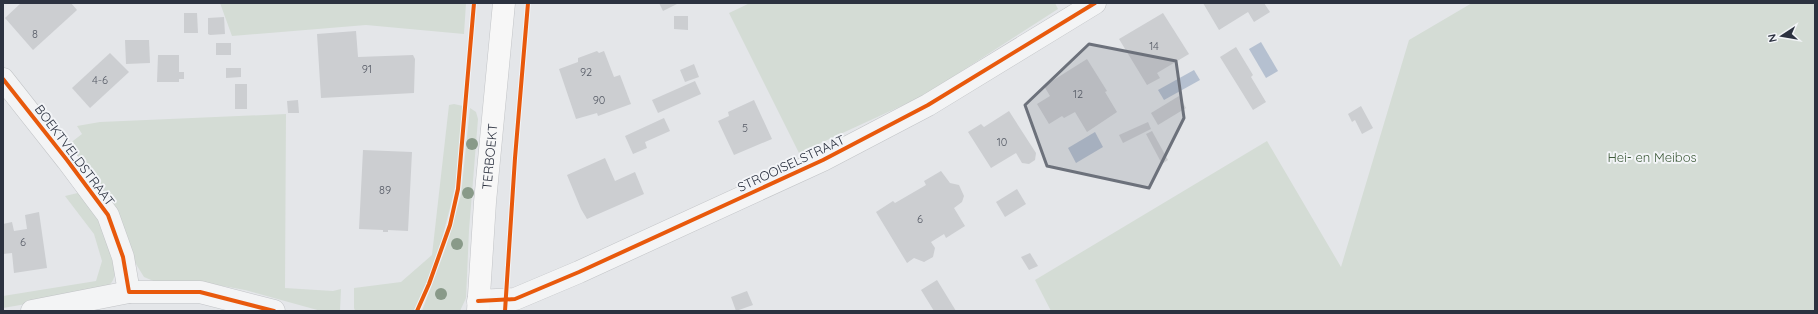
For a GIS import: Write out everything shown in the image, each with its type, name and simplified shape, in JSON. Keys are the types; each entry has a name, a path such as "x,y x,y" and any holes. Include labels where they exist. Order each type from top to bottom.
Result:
{"main road":[{"name":"TERBOEKT","path":"478,306 485,202 504,3"}],"street":[{"name":"STROOISELSTRAAT","path":"478,306 515,300 823,160 928,105 1095,3"},
{"name":"BOEKTVELDSTRAAT","path":"3,78 108,215 124,257 129,292"},
{"path":"32,311 129,292 200,292 274,311"}],"highlighted area":[{"path":"1089,44 1176,61 1184,118 1149,188 1047,166 1025,105"}],"green space":[{"path":"220,3 466,3 464,34 366,25 232,36"},
{"path":"750,3 1055,3 1058,9 923,96 799,153 729,13"},
{"name":"Hei- en Meibos","path":"1472,3 1815,3 1815,311 1051,311 1035,280 1267,141 1341,267 1409,40"},
{"path":"454,104 463,106 456,183 437,258 415,311 355,311 354,288 401,282 432,255 449,105"},
{"path":"470,108 476,112 478,119 469,230 466,298 460,311 422,311 446,247 461,195"},
{"path":"286,114 285,288 333,291 341,289 340,311 321,311 245,290 212,284 156,282 144,277 134,261 119,216 103,188 69,144 82,134 77,126 100,122"},
{"path":"82,192 100,222 115,260 113,280 109,286 90,293 3,308 3,296 96,281 102,261 94,234 65,196"}],"water":[{"path":"1261,42 1278,71 1266,78 1249,49"},
{"path":"1194,70 1200,80 1164,100 1158,90"},
{"path":"1095,132 1103,147 1076,163 1068,148"}],"building":[{"path":"21,3 71,3 77,10 33,50 5,18"},
{"path":"659,3 679,3 663,11"},
{"path":"1203,3 1264,3 1270,12 1254,22 1248,12 1219,30"},
{"path":"184,13 197,13 198,33 184,33"},
{"path":"1163,13 1189,54 1157,73 1160,78 1147,85 1119,39"},
{"path":"674,16 688,16 688,30 674,29"},
{"path":"224,17 225,34 208,34 208,18"},
{"path":"356,31 358,57 413,55 415,59 414,93 321,98 317,34"},
{"path":"125,40 149,40 150,63 126,64"},
{"path":"216,43 231,43 231,55 216,55"},
{"path":"1236,47 1253,75 1251,77 1266,102 1253,110 1220,57"},
{"path":"597,51 599,53 604,51 614,77 620,75 631,104 598,116 597,113 576,119 559,69 578,62 578,58"},
{"path":"110,53 129,72 90,108 72,88"},
{"path":"158,55 179,55 179,72 184,72 184,79 179,79 179,82 157,82"},
{"path":"1087,59 1107,91 1105,92 1117,112 1087,132 1075,112 1064,118 1062,116 1049,124 1037,104 1050,96 1044,86"},
{"path":"694,64 699,77 685,82 680,70"},
{"path":"226,68 241,68 241,77 226,78"},
{"path":"695,81 701,94 658,113 652,100"},
{"path":"235,84 247,84 247,109 235,109"},
{"path":"1179,96 1186,108 1158,125 1151,113"},
{"path":"298,100 299,113 288,113 287,101"},
{"path":"754,100 772,139 734,155 718,121 729,116 728,112"},
{"path":"1361,106 1373,128 1362,134 1355,120 1352,122 1348,114"},
{"path":"1009,111 1036,153 1035,160 1029,164 1022,163 1016,153 991,168 968,132 981,124 984,127"},
{"path":"664,118 670,131 645,142 647,148 633,154 625,136"},
{"path":"1148,122 1151,129 1123,143 1119,135"},
{"path":"1152,131 1168,160 1162,164 1146,134"},
{"path":"363,150 412,152 408,231 388,230 388,232 383,232 383,230 359,229"},
{"path":"605,158 615,181 635,172 644,194 587,219 581,209 567,175"},
{"path":"941,171 950,183 959,185 964,196 962,202 954,208 965,226 946,238 944,234 931,242 935,248 933,257 924,262 914,258 907,263 876,212 893,201 895,203 926,185 924,181"},
{"path":"1017,189 1026,204 1005,217 996,202"},
{"path":"39,212 47,268 14,273 12,253 3,254 3,224 12,222 14,231 27,229 25,215"},
{"path":"1030,253 1038,266 1029,270 1021,257"},
{"path":"937,280 956,311 934,311 921,290"},
{"path":"747,291 753,305 736,311 731,297"}],"cycle path":[{"path":"417,311 429,284 450,225 458,189 474,3"},
{"path":"505,311 515,158 528,3"},
{"path":"478,301 515,299 579,272 823,160 928,105 1095,3"},
{"path":"3,79 108,215 123,257 129,292 200,292 274,311"}]}
